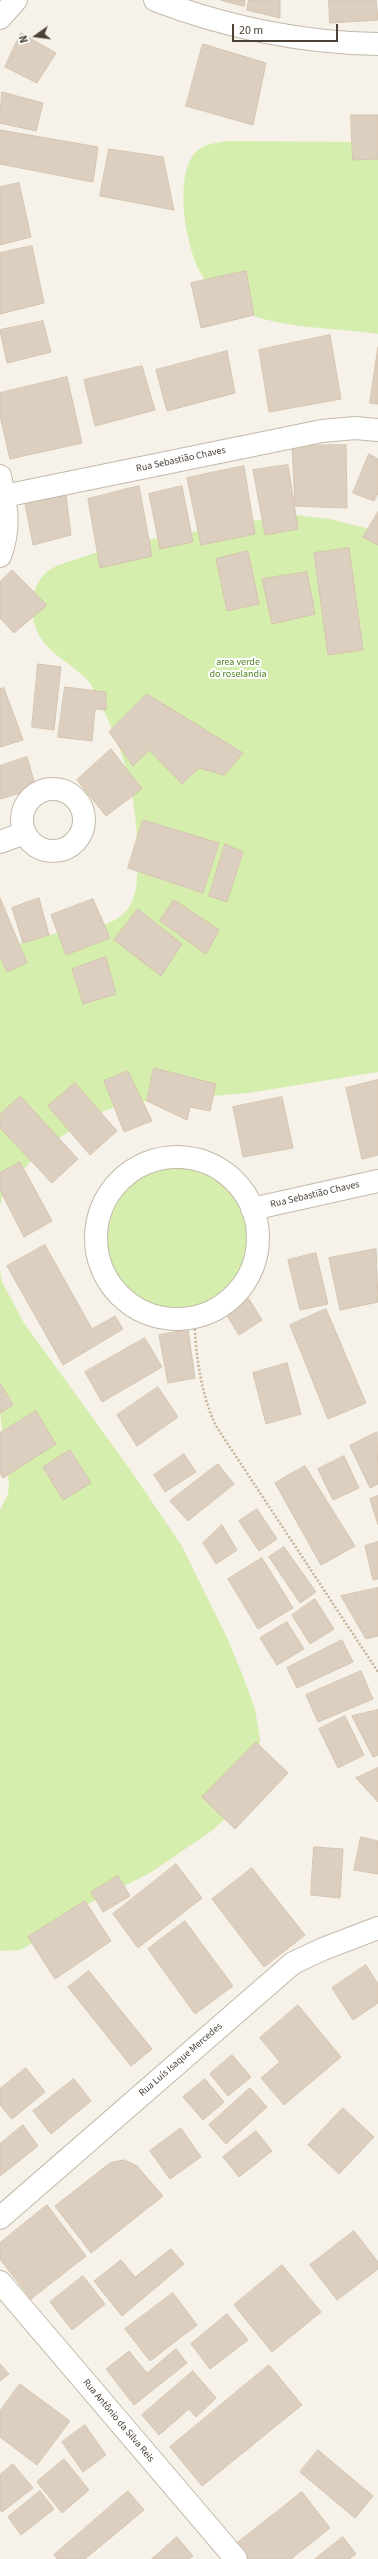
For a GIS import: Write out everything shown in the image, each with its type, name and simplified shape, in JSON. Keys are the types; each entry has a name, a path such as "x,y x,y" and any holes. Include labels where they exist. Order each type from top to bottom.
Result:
{"street":[{"path":"0,18 16,0"},
{"path":"155,0 222,22 271,33 378,44"},
{"name":"Rua Sebastião Chaves","path":"2,486 322,431 355,428 378,430"},
{"path":"0,556 8,527 2,486"},
{"path":"0,842 25,833"},
{"path":"164,1158 188,1158 211,1165 232,1179 247,1198 252,1209 255,1220 257,1243 248,1276 242,1286 225,1302 206,1313 194,1317 170,1318 146,1312 125,1300 109,1281 99,1259 96,1234 97,1222 106,1199 120,1180 140,1165 164,1158"},
{"name":"Rua Sebastião Chaves","path":"252,1209 378,1181"},
{"name":"Rua Luís Isaque Mercedes","path":"0,2218 293,1963 323,1949 378,1928"},
{"name":"Rua Antônio da Silva Reis","path":"0,2282 236,2559"}],"path":[{"path":"194,1317 196,1346 204,1394 216,1426 378,1672"}],"green space":[{"path":"227,141 378,142 378,334 305,327 251,315 225,301 207,282 200,272 190,247 184,214 184,182 187,168 195,153 207,145"},
{"name":"area verde do roselandia","path":"296,515 329,519 378,531 378,1072 248,1093 127,1103 101,1112 51,1143 30,1162 2,1197 0,1206 0,950 48,935 106,924 122,915 128,908 132,901 137,883 135,810 123,759 95,691 82,675 45,644 36,629 33,620 32,602 37,585 48,571 55,567 108,549 172,535 261,519"},
{"path":"178,1165 199,1168 206,1171 218,1177 234,1192 239,1198 248,1217 251,1238 248,1259 245,1266 239,1278 224,1294 218,1299 199,1308 178,1311 157,1308 150,1305 138,1299 122,1284 117,1278 108,1259 105,1238 108,1217 111,1210 117,1198 132,1182 138,1177 157,1168"},
{"path":"0,1270 2,1282 24,1323 129,1468 182,1546 228,1640 243,1676 255,1709 260,1739 257,1769 242,1802 213,1830 150,1873 84,1906 54,1932 20,1950 0,1951 0,1510 8,1494 9,1484 0,1413"}],"building":[{"path":"221,0 245,0 244,6"},
{"path":"249,0 280,0 280,18 247,10"},
{"path":"329,0 376,0 378,20 330,23"},
{"path":"21,33 56,53 37,83 5,67"},
{"path":"203,44 266,63 253,125 186,106"},
{"path":"2,92 43,103 36,131 0,123"},
{"path":"351,115 378,115 378,159 353,160"},
{"path":"0,130 98,147 93,182 0,164"},
{"path":"109,149 163,157 174,210 100,196"},
{"path":"19,183 31,237 0,245 0,187"},
{"path":"32,246 44,303 0,314 0,253"},
{"path":"246,271 254,315 201,328 191,283"},
{"path":"43,321 51,352 7,363 0,330"},
{"path":"330,335 341,399 269,412 259,350"},
{"path":"378,347 378,404 370,403"},
{"path":"227,351 235,393 167,411 156,370"},
{"path":"142,366 155,410 95,426 84,380"},
{"path":"67,377 82,443 10,459 0,416 0,393"},
{"path":"346,445 347,508 295,506 292,446"},
{"path":"369,454 378,459 378,493 374,501 353,493"},
{"path":"288,465 298,529 265,535 253,470"},
{"path":"244,466 255,534 201,545 187,478"},
{"path":"139,486 152,556 100,568 88,499"},
{"path":"182,486 193,542 160,549 149,494"},
{"path":"66,495 71,535 33,545 25,503"},
{"path":"378,512 378,545 363,537"},
{"path":"349,548 363,650 328,655 314,553"},
{"path":"248,551 259,604 227,611 216,559"},
{"path":"12,570 47,605 14,633 0,618 0,582"},
{"path":"307,572 315,614 272,624 262,579"},
{"path":"38,664 61,667 54,730 32,727"},
{"path":"65,687 106,692 106,710 95,709 92,741 58,737"},
{"path":"4,688 23,740 0,747 0,689"},
{"path":"147,694 243,753 224,775 199,768 182,784 149,750 133,766 109,732"},
{"path":"111,749 142,789 106,816 77,780"},
{"path":"27,757 36,788 0,799 0,766"},
{"path":"143,820 219,843 203,893 128,868"},
{"path":"225,844 243,852 227,902 209,896"},
{"path":"0,898 27,963 7,972 0,957"},
{"path":"39,898 49,935 23,943 12,908"},
{"path":"93,899 110,938 66,955 51,915"},
{"path":"174,900 219,930 206,954 160,921"},
{"path":"138,909 182,944 161,976 114,940"},
{"path":"106,957 116,994 83,1004 72,969"},
{"path":"154,1068 216,1084 210,1111 190,1107 187,1120 147,1101"},
{"path":"128,1071 152,1121 124,1132 104,1081"},
{"path":"378,1080 378,1155 362,1159 346,1088"},
{"path":"75,1083 117,1131 90,1155 48,1106"},
{"path":"20,1096 78,1159 52,1183 0,1128 0,1115"},
{"path":"282,1097 293,1148 243,1157 233,1107"},
{"path":"20,1162 52,1221 24,1237 0,1190 0,1173"},
{"path":"45,1245 92,1329 115,1316 123,1329 63,1365 7,1266"},
{"path":"376,1249 378,1302 340,1310 329,1258"},
{"path":"316,1253 328,1304 300,1310 288,1260"},
{"path":"249,1299 262,1320 239,1335 226,1314"},
{"path":"326,1309 366,1403 328,1419 290,1325"},
{"path":"188,1330 195,1378 168,1383 159,1335"},
{"path":"145,1338 162,1367 102,1402 85,1372"},
{"path":"287,1363 301,1414 266,1424 253,1373"},
{"path":"0,1383 13,1405 0,1413"},
{"path":"158,1387 178,1417 137,1446 117,1415"},
{"path":"36,1411 56,1444 3,1478 0,1473 0,1433"},
{"path":"377,1432 378,1484 370,1488 350,1446"},
{"path":"70,1450 91,1483 63,1500 43,1467"},
{"path":"184,1454 196,1472 165,1492 154,1475"},
{"path":"344,1456 359,1488 333,1500 318,1469"},
{"path":"218,1464 234,1484 188,1521 170,1501"},
{"path":"305,1466 355,1546 321,1565 275,1483"},
{"path":"378,1496 378,1525 370,1499"},
{"path":"257,1509 277,1539 259,1551 239,1521"},
{"path":"222,1525 237,1550 216,1564 203,1543"},
{"path":"378,1542 378,1579 373,1580 365,1546"},
{"path":"284,1547 316,1592 300,1603 269,1557"},
{"path":"262,1558 293,1608 258,1629 228,1579"},
{"path":"378,1588 378,1636 366,1639 341,1596"},
{"path":"315,1599 334,1629 310,1644 292,1615"},
{"path":"287,1622 304,1649 277,1665 260,1638"},
{"path":"342,1640 353,1662 297,1688 287,1668"},
{"path":"361,1671 373,1699 318,1722 306,1695"},
{"path":"378,1710 378,1755 373,1757 352,1716"},
{"path":"345,1716 364,1755 338,1768 319,1729"},
{"path":"256,1742 288,1773 235,1829 202,1797"},
{"path":"378,1768 378,1802 356,1778"},
{"path":"361,1837 378,1841 378,1874 354,1870"},
{"path":"314,1847 343,1849 340,1898 311,1895"},
{"path":"176,1864 202,1898 138,1948 113,1914"},
{"path":"252,1868 305,1935 264,1967 212,1899"},
{"path":"118,1876 130,1896 103,1912 91,1892"},
{"path":"85,1901 111,1941 55,1979 28,1937"},
{"path":"185,1921 233,1986 195,2014 148,1949"},
{"path":"366,1965 378,1984 378,2003 353,2020 332,1988"},
{"path":"89,1971 152,2049 131,2066 68,1987"},
{"path":"298,2005 341,2057 284,2105 261,2078 280,2062 260,2038"},
{"path":"232,2055 251,2077 228,2096 210,2074"},
{"path":"26,2068 45,2092 12,2119 0,2105 0,2089"},
{"path":"74,2079 91,2101 51,2134 33,2111"},
{"path":"205,2079 224,2102 203,2120 183,2097"},
{"path":"250,2088 267,2107 226,2144 209,2125"},
{"path":"343,2108 374,2137 339,2174 308,2145"},
{"path":"23,2125 38,2146 0,2176 0,2144"},
{"path":"181,2128 201,2157 170,2179 150,2151"},
{"path":"256,2131 272,2151 239,2177 223,2157"},
{"path":"124,2160 137,2166 163,2196 91,2253 55,2206 110,2163"},
{"path":"47,2205 86,2256 31,2299 0,2259 0,2243"},
{"path":"354,2231 378,2262 378,2269 337,2300 310,2265"},
{"path":"171,2249 184,2264 122,2316 94,2281 121,2260 135,2277"},
{"path":"282,2265 321,2312 272,2352 234,2305"},
{"path":"83,2276 105,2304 72,2330 50,2302"},
{"path":"173,2293 197,2325 150,2361 125,2329"},
{"path":"227,2314 248,2340 210,2369 191,2344"},
{"path":"176,2349 187,2363 134,2405 106,2369 129,2351 147,2373"},
{"path":"0,2364 9,2374 0,2381"},
{"path":"269,2365 302,2405 202,2486 170,2447"},
{"path":"193,2371 216,2398 196,2417 189,2409 159,2435 142,2415"},
{"path":"20,2384 70,2421 37,2465 0,2437 0,2411"},
{"path":"85,2425 106,2455 83,2472 62,2442"},
{"path":"318,2450 373,2496 355,2518 300,2472"},
{"path":"64,2459 89,2490 62,2513 37,2482"},
{"path":"13,2464 33,2488 2,2512 0,2510 0,2475"},
{"path":"40,2491 54,2509 21,2535 8,2517"},
{"path":"128,2491 144,2510 85,2559 57,2559 54,2555"},
{"path":"302,2492 330,2528 291,2559 248,2559 236,2544"},
{"path":"177,2537 193,2556 189,2559 152,2559"},
{"path":"343,2537 356,2554 349,2559 315,2559"}]}
